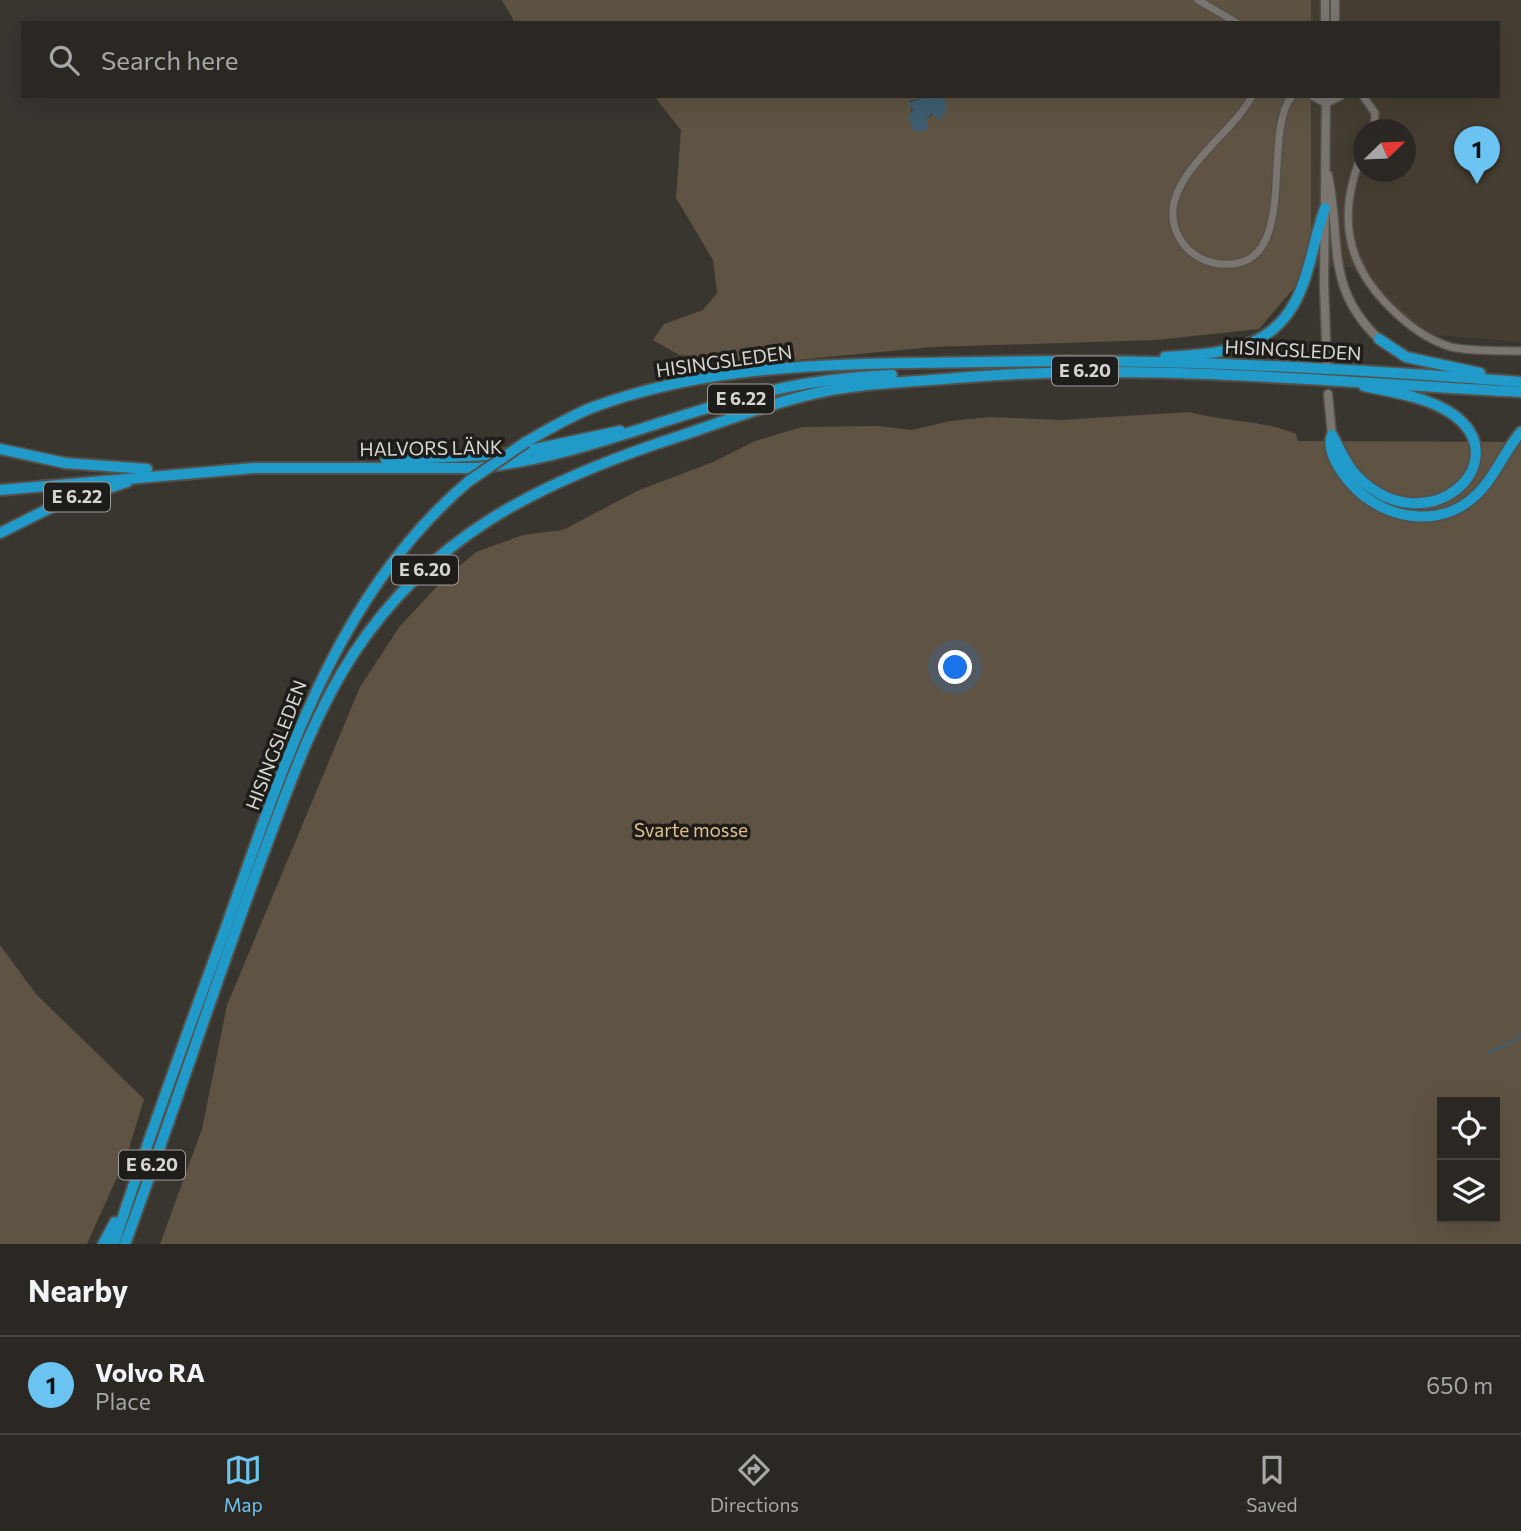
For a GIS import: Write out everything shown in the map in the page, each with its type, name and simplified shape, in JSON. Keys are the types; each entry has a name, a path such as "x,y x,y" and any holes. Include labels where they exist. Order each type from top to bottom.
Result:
{"highway":[{"path":"1143,362 1150,358 1232,351 1247,347 1268,335 1298,297 1325,208"},
{"name":"E 6.20","path":"1379,339 1399,353 1426,363 1521,380"},
{"name":"HISINGSLEDEN","path":"114,1244 201,995 316,688 363,602 420,527 469,481 526,442 589,409 668,384 754,371 900,363 1143,362 1307,367 1521,380"},
{"name":"HALVORS LÄNK","path":"0,484 146,469 253,462 458,459 523,453 611,434 791,380 900,363"},
{"name":"HISINGSLEDEN","path":"125,1244 233,935 316,719 354,653 414,580 490,518 531,494 586,469 794,399 882,383 978,373 1132,371 1341,379 1521,392"},
{"name":"HALVORS LÄNK","path":"0,490 160,474 254,468 477,468 511,465 599,445 729,402 814,382 866,376 978,373"},
{"path":"1332,435 1356,475 1376,491 1399,501 1421,504 1450,496 1469,480 1475,464 1475,443 1471,433 1450,412 1425,401 1341,379"},
{"path":"1332,435 1329,442 1338,465 1359,491 1390,511 1422,517 1443,515 1472,499 1486,484 1521,432"},
{"name":"E 6.22","path":"0,449 65,463 146,469"},
{"name":"E 6.22","path":"0,533 86,493 160,474"},
{"name":"E 6.20","path":"103,1244 127,1206"}],"street":[{"path":"1198,0 1234,21"},
{"path":"1325,0 1325,21"},
{"path":"1335,0 1335,21"},
{"path":"1250,98 1186,176 1175,199 1174,219 1181,241 1197,257 1213,263 1245,259 1256,251 1269,233 1275,212 1278,139 1282,118 1291,98"},
{"path":"1317,98 1326,103"},
{"path":"1326,103 1336,98"},
{"path":"1365,98 1373,106 1374,119"},
{"path":"1326,103 1327,364"},
{"path":"1325,159 1342,286 1360,319 1379,339"},
{"path":"1353,178 1349,221 1354,254 1371,288 1402,319 1432,340 1454,348 1521,351"},
{"path":"1328,394 1332,435"}],"shaded area":[{"path":"1311,0 1521,0 1521,342 1435,335 1401,314 1350,267 1311,268 1311,98 1500,98 1500,21 1311,21"}],"green space":[{"path":"502,0 1311,0 1311,21 514,21"},
{"path":"656,98 921,98 910,101 914,131 946,103 943,98 1311,98 1311,268 1259,329 1156,340 933,347 765,363 679,355 653,340 664,324 703,310 717,293 713,260 676,198 681,130"},
{"name":"Svarte mosse","path":"1189,412 1284,429 1296,434 1298,441 1521,442 1521,1244 160,1244 202,1129 227,1005 360,687 400,626 444,579 476,552 523,535 563,530 637,491 713,462 755,441 802,427 877,426 912,430 950,421 990,417 1060,420"},
{"path":"0,945 36,994 144,1099 127,1155 87,1244 0,1244"}],"water":[{"path":"923,98 943,98 946,113 939,120 932,114 927,119 928,130 914,131 908,118 913,110 907,103"}],"waterway":[{"path":"1488,1053 1521,1037"}],"place":[{"name":"Volvo RA","path":"1477,184"}]}
